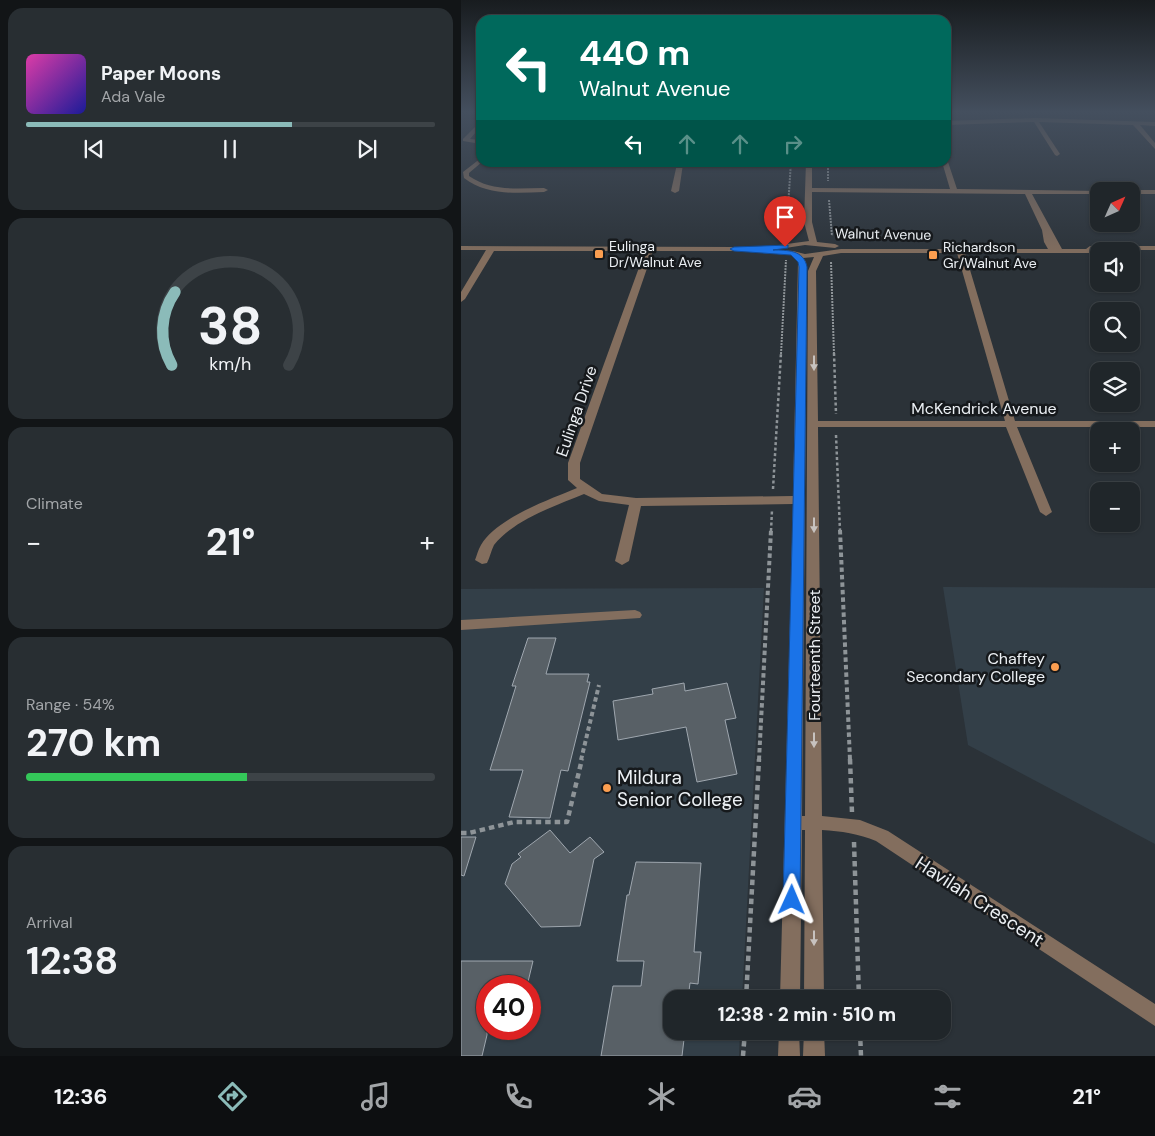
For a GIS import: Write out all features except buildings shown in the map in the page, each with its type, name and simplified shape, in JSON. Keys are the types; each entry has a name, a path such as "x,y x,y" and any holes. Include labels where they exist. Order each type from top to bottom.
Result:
{"street":[{"path":"476,164 466,172 466,177 472,182 495,189 544,190"},
{"path":"675,191 679,167"},
{"name":"Fourteenth Street","path":"809,167 808,222 819,249 813,272 814,990"},
{"path":"947,167 954,191"},
{"path":"809,191 1090,192"},
{"path":"1027,191 1045,230 1047,241 1055,249"},
{"path":"1140,192 1155,192"},
{"name":"Fourteenth Street","path":"790,990 803,276 802,262 792,249 808,222"},
{"path":"461,248 819,249"},
{"path":"461,299 491,248"},
{"name":"Eulinga Drive","path":"585,489 574,480 574,463 651,249"},
{"path":"792,249 805,256 819,249"},
{"name":"Walnut Avenue","path":"819,249 841,251 959,249 1153,251"},
{"path":"959,249 1011,424 1046,512"},
{"name":"Walnut Avenue","path":"1055,249 1090,251"},
{"name":"Walnut Avenue","path":"1140,252 1153,251"},
{"name":"McKendrick Avenue","path":"814,424 1155,424"},
{"path":"482,560 487,546 496,536 510,526 585,489 599,497 636,502 799,500"},
{"path":"622,561 636,502"},
{"path":"461,625 635,615"},
{"name":"Havilah Crescent","path":"793,823 853,825 865,827 882,836 1155,1016"},
{"path":"789,1040 789,1056"},
{"path":"814,1040 814,1056"}],"path":[{"path":"747,990 773,500 792,249 791,167"},
{"path":"831,262 859,990"},
{"path":"461,833 469,834 514,822 567,822 599,685"},
{"path":"743,1056 744,1040"},
{"path":"860,1040 861,1056"}],"shaded area":[{"name":"Chaffey Secondary College","path":"943,587 1155,588 1155,844 968,745"},
{"name":"Mildura Senior College","path":"764,588 742,990 663,990 663,1040 740,1040 739,1056 461,1056 461,589"}],"place":[{"name":"Eulinga Dr/Walnut Ave","path":"599,254"},
{"name":"Richardson Gr/Walnut Ave","path":"933,255"},
{"name":"Chaffey Secondary College","path":"1055,667"},
{"name":"Mildura Senior College","path":"607,788"}],"route":[{"path":"785,247 734,249 793,253 800,259 803,267 792,900"}]}
